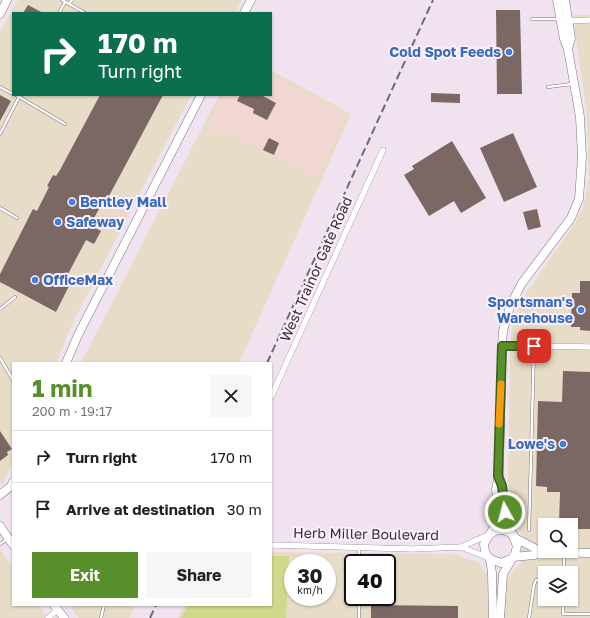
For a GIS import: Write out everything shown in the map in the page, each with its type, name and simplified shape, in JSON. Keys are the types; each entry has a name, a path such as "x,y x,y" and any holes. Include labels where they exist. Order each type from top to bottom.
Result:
{"street":[{"path":"0,14 7,0"},
{"path":"245,12 251,0"},
{"path":"493,618 494,595 489,558 484,548 485,540 494,527 498,513 496,489 498,476 503,331 510,306 522,284 571,218 579,198 581,177 580,117 568,49 564,39 560,19 560,1"},
{"path":"560,1 569,21 571,38 568,49"},
{"path":"569,21 590,20"},
{"path":"66,362 78,335 200,96"},
{"name":"West Trainor Gate Road","path":"272,395 383,150"},
{"path":"502,346 590,347"},
{"path":"498,476 502,486 507,521 517,546 513,558 503,574 500,618"},
{"path":"0,495 12,484"},
{"path":"0,526 11,542"},
{"name":"Herb Miller Boulevard","path":"272,545 413,549 461,547 501,530 508,532 515,538 538,550"},
{"name":"Herb Miller Boulevard","path":"461,547 501,563 513,558 538,554"},
{"name":"Herb Miller Boulevard","path":"578,553 590,553"},
{"path":"48,618 56,607 64,618"}],"lane":[{"path":"69,4 72,0"},
{"path":"60,12 63,1 83,12"},
{"path":"532,18 560,19"},
{"path":"548,87 575,84"},
{"path":"0,87 12,93"},
{"path":"0,134 18,96 65,124"},
{"path":"0,208 17,218"},
{"path":"0,309 15,297"},
{"path":"529,530 534,346"},
{"path":"0,358 12,378"},
{"path":"0,544 11,542"},
{"path":"359,548 359,554"},
{"path":"529,618 534,585 536,580 538,579"},
{"path":"101,618 104,606"},
{"path":"359,606 359,618"},
{"path":"563,606 563,614 590,614"}],"shaded area":[{"path":"18,0 242,0 236,12 12,12 12,96 190,96 74,320 56,362 12,362 12,463 3,484 0,484 0,32"},
{"path":"573,15 590,15 590,618 178,618 184,606 272,606 272,552 452,554 478,562 485,572 492,577 509,577 521,564 523,537 517,527 510,504 508,481 510,342 513,320 522,299 573,226 583,208 589,179 587,115"},
{"path":"272,71 351,114 239,362 82,362 218,96 272,96"},
{"path":"272,76 347,115 318,178 236,137 206,128 222,96 272,96"},
{"path":"0,549 12,567 12,606 40,606 48,618 0,618"},
{"path":"70,606 135,606 129,618 79,618"}],"green space":[{"path":"272,556 284,556 284,606 287,606 286,618 181,618 187,606 272,606"}],"building":[{"path":"28,5 41,12 24,12"},
{"name":"Cold Spot Feeds","path":"496,10 520,10 522,94 497,94"},
{"path":"431,93 460,94 460,103 431,102"},
{"path":"0,95 11,101 0,121"},
{"name":"Bentley Mall","path":"99,96 162,96 109,196 107,195 90,225 101,231 94,244 86,240 67,276 64,278 69,286 56,312 0,282 0,274 33,209 37,211 49,187 47,186 53,175 56,176"},
{"path":"240,96 263,96 276,103 267,120 253,113 254,109 237,101"},
{"path":"513,133 537,187 504,202 480,148"},
{"path":"269,138 279,143 274,155 263,150"},
{"path":"452,141 486,198 461,213 454,201 429,216 404,175 414,169 412,166"},
{"path":"537,209 541,227 528,230 523,212"},
{"name":"Sportsman's Warehouse","path":"580,281 590,281 590,331 580,330 580,327 571,327 572,293 580,293"},
{"name":"Lowe's","path":"563,371 590,372 590,529 578,529 578,518 559,518 560,492 547,492 547,487 536,486 538,401 562,402"},
{"path":"0,431 12,449 7,452 8,455 0,461"},
{"path":"371,606 458,606 458,618 371,618"}],"railway":[{"path":"267,362 433,0"},
{"path":"150,618 156,606"}],"slow traffic":[{"path":"499,424 501,384"}],"place":[{"name":"Cold Spot Feeds","path":"509,52"},
{"name":"Bentley Mall","path":"72,202"},
{"name":"Safeway","path":"58,222"},
{"name":"OfficeMax","path":"35,280"},
{"name":"Sportsman's Warehouse","path":"581,310"},
{"name":"Lowe's","path":"563,444"}],"route":[{"path":"505,512 502,486 498,476 502,346 534,346"}]}
